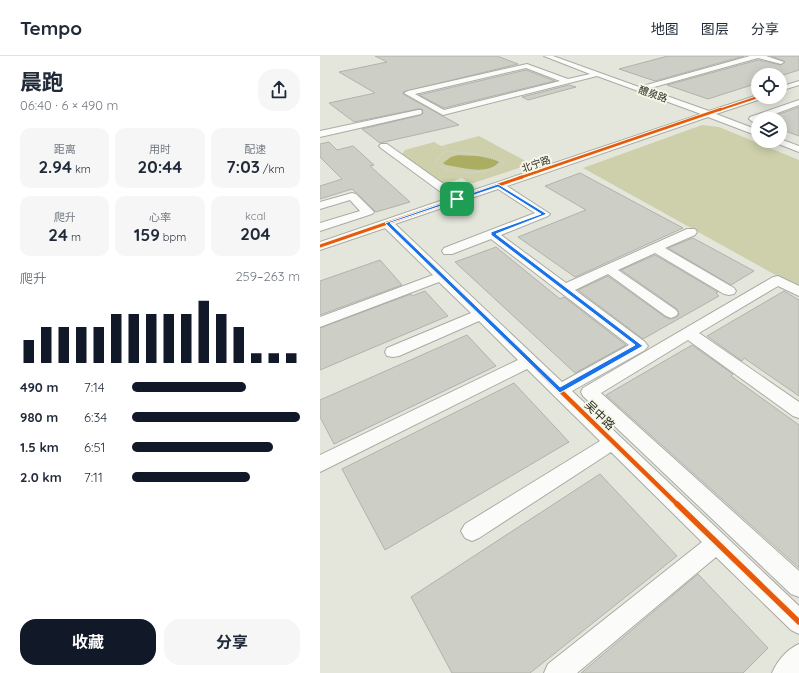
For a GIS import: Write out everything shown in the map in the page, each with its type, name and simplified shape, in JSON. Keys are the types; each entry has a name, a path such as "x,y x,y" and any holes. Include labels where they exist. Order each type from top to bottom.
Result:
{"street":[{"name":"醴泉路","path":"547,56 751,130"},
{"path":"639,89 757,56 781,62"},
{"path":"567,81 527,66 408,93 443,113 597,74"},
{"path":"787,87 799,83"},
{"name":"北宁路","path":"320,246 751,99"},
{"path":"772,112 799,102"},
{"path":"320,134 418,112"},
{"path":"787,144 799,149"},
{"path":"384,146 457,199"},
{"path":"448,250 544,214 498,185"},
{"path":"322,226 368,212 352,196 323,205"},
{"path":"323,205 342,220"},
{"name":"吴中路","path":"387,223 799,622"},
{"path":"322,226 338,240"},
{"path":"565,289 691,232"},
{"path":"493,234 640,346 560,390"},
{"path":"656,248 729,291"},
{"path":"608,269 671,313"},
{"path":"320,322 442,276"},
{"path":"799,292 778,280 589,392 799,586"},
{"path":"393,352 481,314"},
{"path":"688,333 799,411"},
{"path":"320,464 529,360"},
{"path":"472,531 613,442"},
{"path":"557,673 717,543"},
{"path":"785,673 799,657"}],"path":[{"path":"444,145 446,148 445,151"},
{"path":"445,151 459,151 473,155 498,158 504,162 504,164 496,169 480,172 448,169 435,164 439,155 445,151"}],"shaded area":[{"path":"702,125 719,127 751,140 751,148 770,148 799,160 799,288 583,168"},
{"path":"479,136 531,164 470,184 462,178 443,185 402,154 405,150 434,142 441,146"},
{"path":"458,155 486,157 499,162 488,169 481,170 466,169 443,163 451,157"}],"building":[{"path":"375,56 497,56 518,64 403,92 403,94 459,125 380,143 362,129 421,115 423,113 422,109 354,122 329,103 375,93 339,72 387,62"},
{"path":"668,56 744,56 655,81 619,69"},
{"path":"771,56 799,56 799,70 787,74 787,68 751,68 751,85 708,99 667,85 758,60 781,65 785,62"},
{"path":"526,70 555,81 444,108 419,95"},
{"path":"569,85 576,87 528,100 522,97"},
{"path":"799,107 799,136 787,132 787,112 785,112"},
{"path":"329,142 337,150 353,146 374,165 370,166 410,202 376,212 352,189 320,199 320,186 342,179 320,157 320,144"},
{"path":"580,173 683,228 575,277 518,237 586,210 545,186"},
{"path":"693,238 754,271 731,285 668,248"},
{"path":"496,247 560,299 564,297 626,345 575,373 455,262"},
{"path":"655,255 718,292 716,293 719,296 643,339 578,290 608,276 665,317 670,319 677,317 679,314 677,309 621,270"},
{"path":"380,260 402,285 320,315 320,281"},
{"path":"425,291 448,316 320,370 320,328 411,294 412,296"},
{"path":"784,291 799,300 799,396 744,358 742,361 707,336"},
{"path":"467,335 496,366 334,444 320,417 320,400"},
{"path":"692,345 733,374 731,376 799,425 799,568 606,395"},
{"path":"514,383 569,442 385,550 342,469"},
{"path":"600,474 677,556 530,673 452,673 411,597"},
{"path":"698,574 768,648 743,673 581,673"}],"cycle path":[{"path":"320,246 751,99"},
{"path":"387,223 799,622"}],"route":[{"path":"498,185 544,214 493,234 640,346 560,390 387,223 457,199 498,185"}]}
